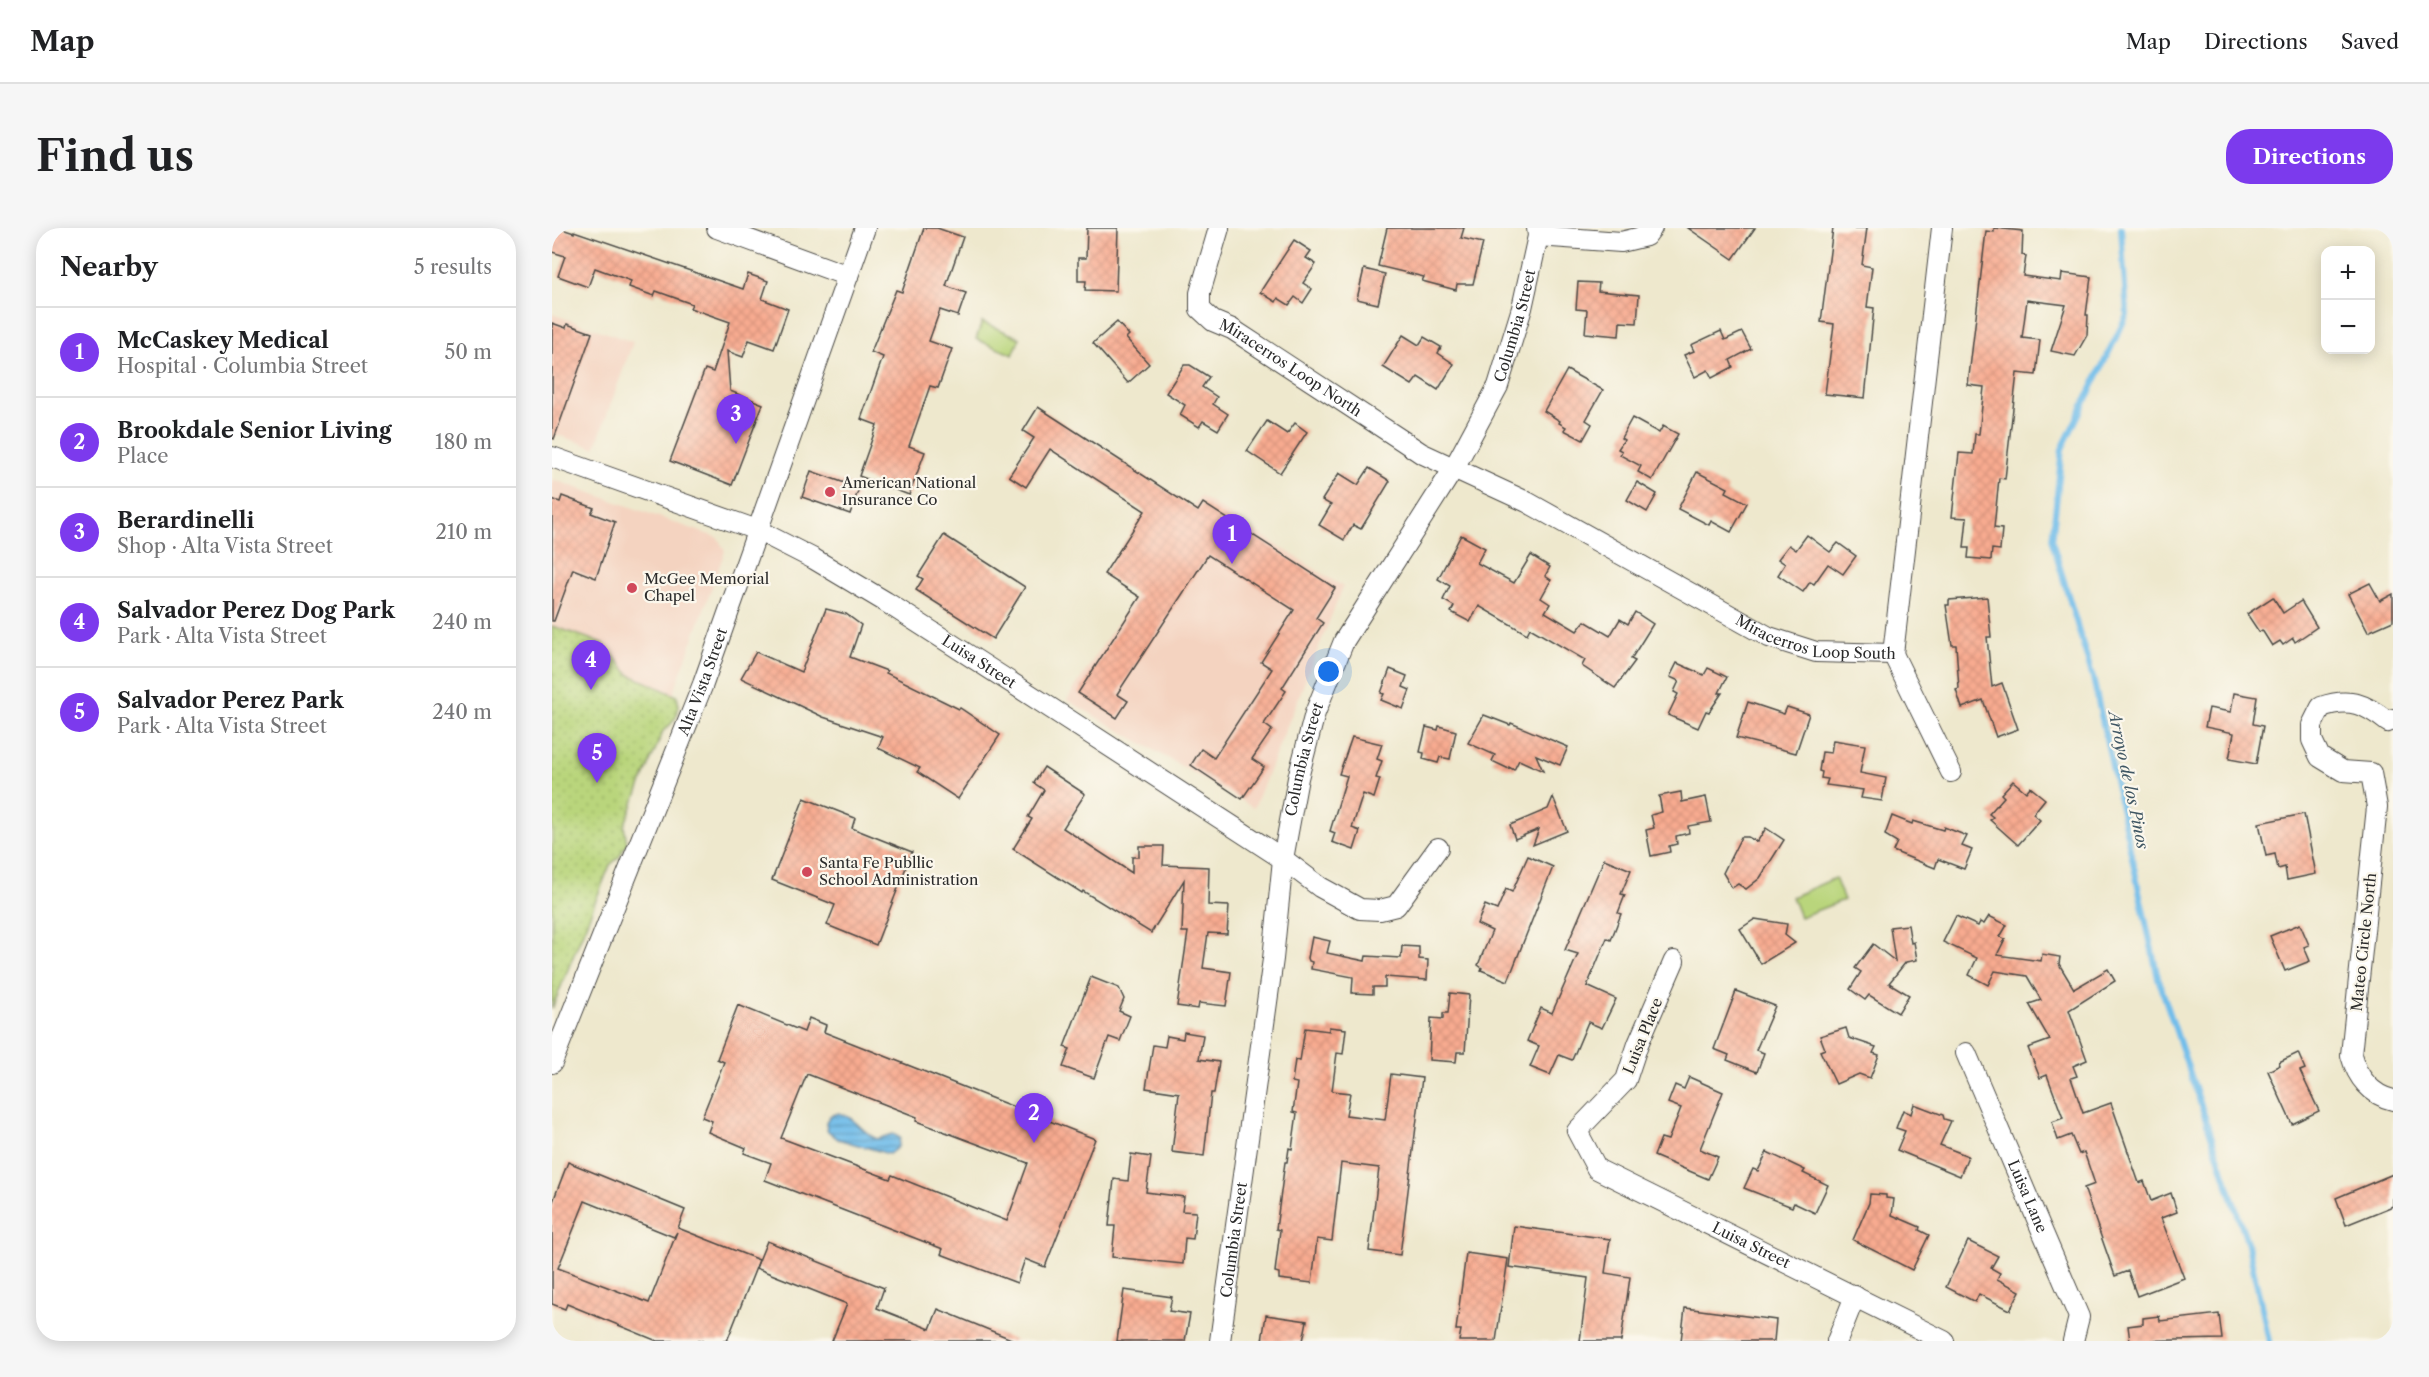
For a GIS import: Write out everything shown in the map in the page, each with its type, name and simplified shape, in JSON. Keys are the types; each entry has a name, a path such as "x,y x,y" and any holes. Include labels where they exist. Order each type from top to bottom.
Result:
{"street":[{"path":"717,228 848,276"},
{"name":"Alta Vista Street","path":"552,1064 703,684 865,228"},
{"name":"Miracerros Loop North","path":"1219,228 1200,293 1200,309 1213,321 1232,329 1403,441 1454,468"},
{"path":"1537,232 1621,242 1646,236 1652,228"},
{"name":"Miracerros Loop South","path":"1454,468 1527,502 1769,637 1816,652 1893,654 1942,228"},
{"name":"Columbia Street","path":"1220,1341 1273,959 1283,859 1298,778 1315,713 1344,641 1454,468 1498,386 1522,308 1537,232"},
{"name":"Luisa Street","path":"552,457 758,530 814,559 886,602 1283,859 1320,887 1360,909 1380,910 1396,906 1438,848"},
{"path":"1893,654 1951,772"},
{"name":"Mateo Circle North","path":"2393,719 2388,722 2373,709 2354,702 2336,702 2321,707 2312,725 2312,740 2320,757 2343,771 2371,773 2377,807 2351,1055 2355,1071 2366,1085 2385,1098 2393,1100"},
{"name":"Luisa Place","path":"1577,1131 1626,1080 1638,1044 1674,961"},
{"name":"Luisa Lane","path":"1966,1053 2079,1317 2073,1341"},
{"name":"Luisa Street","path":"1577,1131 1597,1169 1944,1341"},
{"path":"1837,1341 1856,1296"}],"shaded area":[{"path":"552,314 633,342 595,448 552,433"},
{"name":"McGee Memorial Chapel","path":"552,479 718,538 725,551 673,694 630,675 602,643 552,626"},
{"path":"1200,496 1343,587 1254,808 1067,700"}],"green space":[{"path":"982,322 1020,338 1013,355 976,339"},
{"path":"552,626 602,643 630,675 677,696 678,712 671,724 663,731 624,826 627,843 619,857 610,865 552,1009"},
{"path":"1835,878 1844,900 1800,917 1792,897"}],"water":[{"path":"839,1113 850,1118 877,1139 893,1134 900,1138 898,1147 889,1154 838,1139 827,1130 826,1122 830,1116"}],"building":[{"path":"552,228 574,233 574,231 743,289 748,274 768,281 762,299 788,309 774,349 749,340 743,357 727,351 730,391 763,404 732,485 670,461 705,369 713,372 730,322 690,308 692,304 656,291 654,296 629,287 631,281 595,268 588,287 558,276 565,256 552,252"},
{"path":"924,228 937,228 963,237 946,286 966,293 958,316 940,310 929,341 952,349 938,388 930,386 909,446 925,452 909,495 859,476 877,425 861,419 883,357 871,352 896,290 902,292"},
{"path":"1087,228 1118,228 1116,291 1085,290 1086,281 1078,281 1078,258 1086,258"},
{"path":"1387,228 1464,228 1461,238 1483,243 1473,284 1457,284 1456,290 1422,281 1424,277 1378,266"},
{"path":"1688,228 1755,228 1733,259"},
{"path":"1833,228 1867,228 1862,265 1872,267 1867,307 1874,308 1865,398 1825,394 1834,324 1821,322"},
{"path":"1994,228 2023,231 2022,255 2026,256 2023,276 2061,281 2062,273 2091,277 2086,315 2088,315 2087,335 2075,356 2051,351 2066,305 2027,300 2022,338 2040,340 2036,375 2017,373 2005,479 1999,478 1994,528 2002,529 2000,550 1992,549 1991,560 1968,558 1969,548 1964,548 1967,518 1952,517 1959,453 1973,454 1975,434 1979,434 1984,387 1968,385 1986,231 1994,232"},
{"path":"1294,240 1311,251 1306,258 1316,264 1303,283 1312,289 1303,303 1295,297 1289,305 1278,298 1276,302 1260,292"},
{"path":"1364,269 1385,274 1378,304 1357,299"},
{"path":"1578,282 1599,283 1598,291 1639,295 1637,323 1620,322 1619,336 1585,333 1587,310 1576,309"},
{"path":"1117,322 1129,335 1126,338 1149,364 1128,383 1093,343"},
{"path":"552,323 566,328 567,324 592,333 554,439 552,438"},
{"path":"1721,331 1725,340 1742,332 1751,349 1730,360 1733,367 1712,378 1708,370 1695,377 1684,355 1694,351 1691,345"},
{"path":"1403,335 1419,345 1424,337 1441,347 1438,353 1454,364 1438,390 1418,377 1412,385 1383,367"},
{"path":"1184,365 1190,365 1209,377 1202,387 1217,397 1213,404 1228,414 1218,430 1203,421 1199,427 1180,415 1185,405 1166,393"},
{"path":"1567,370 1603,390 1586,420 1592,424 1583,440 1564,430 1566,427 1559,423 1560,421 1544,411"},
{"path":"1038,407 1198,511 1203,503 1335,588 1316,618 1323,623 1282,688 1286,691 1264,724 1272,730 1252,759 1264,767 1242,799 1191,765 1201,749 1214,758 1272,669 1261,662 1294,610 1208,555 1117,694 1128,701 1117,718 1078,693 1140,597 1104,574 1145,511 1050,449 1026,487 1009,476 1034,438 1023,431"},
{"path":"1632,418 1659,433 1663,426 1678,434 1652,480 1638,472 1641,466 1620,455 1622,451 1618,449"},
{"path":"1267,421 1287,434 1295,423 1307,432 1280,473 1247,451"},
{"path":"1369,468 1390,481 1361,529 1353,525 1344,540 1319,525 1331,505 1322,500 1339,473 1358,485"},
{"name":"American National Insurance Co","path":"811,471 859,488 850,514 802,497"},
{"path":"1697,472 1728,488 1726,492 1747,503 1731,532 1711,521 1709,525 1678,509"},
{"path":"1637,482 1657,494 1647,512 1627,500"},
{"path":"562,496 594,508 591,513 615,522 596,578 573,569 554,621 552,621 552,499 560,502"},
{"path":"944,535 1025,587 993,639 916,590 923,579 918,576"},
{"path":"1461,535 1485,548 1477,563 1514,583 1531,555 1550,567 1545,576 1551,580 1541,598 1550,604 1545,612 1577,631 1585,621 1610,636 1620,619 1628,624 1635,612 1653,624 1631,659 1635,661 1615,688 1582,666 1585,660 1530,628 1527,634 1479,606 1470,622 1451,612 1454,606 1443,600 1450,586 1438,579"},
{"path":"1807,535 1830,552 1838,543 1856,556 1843,574 1828,564 1814,584 1810,582 1803,592 1778,575 1785,564 1778,559 1789,545 1796,550"},
{"path":"2370,583 2380,601 2393,594 2393,621 2368,632 2348,594"},
{"path":"1987,597 1991,637 1987,637 1992,687 2002,683 2018,729 1996,737 1983,700 1962,708 1956,690 1959,689 1956,645 1952,645 1946,605 1949,605 1949,600"},
{"path":"2273,597 2283,613 2301,601 2317,627 2295,642 2293,638 2283,645 2280,641 2272,646 2262,630 2259,632 2247,614"},
{"path":"826,609 846,614 861,625 850,657 887,671 886,673 960,708 1000,735 958,799 917,772 920,768 878,748 883,737 823,717 741,678 756,652 801,672"},
{"path":"1677,663 1704,675 1708,668 1727,677 1719,693 1722,693 1709,712 1706,711 1698,728 1668,715 1678,694 1674,692 1679,681 1670,677"},
{"path":"1390,669 1407,676 1403,687 1410,690 1403,709 1381,700 1384,694 1381,693"},
{"path":"2234,693 2257,697 2253,724 2263,726 2256,764 2229,759 2234,733 2205,727 2209,708 2231,712"},
{"path":"1748,702 1784,714 1787,707 1809,714 1796,753 1736,738"},
{"path":"1484,715 1510,725 1511,723 1568,747 1560,765 1536,755 1543,771 1519,760 1514,770 1492,761 1495,755 1468,743"},
{"path":"1439,726 1456,731 1450,759 1440,757 1438,763 1423,759 1424,753 1420,752 1426,727 1438,730"},
{"path":"1352,737 1382,744 1377,759 1382,761 1376,778 1380,779 1374,798 1363,794 1352,828 1360,831 1354,850 1332,842 1335,833 1330,831 1347,776 1339,774"},
{"path":"1833,740 1865,745 1860,773 1886,778 1882,801 1861,798 1863,790 1826,785 1828,779 1821,778 1822,772 1819,771 1822,752 1831,753"},
{"path":"1044,767 1085,794 1063,828 1132,873 1132,857 1139,857 1139,846 1164,846 1163,865 1209,867 1208,905 1229,906 1227,934 1208,933 1203,968 1231,972 1226,1006 1199,1003 1198,1009 1177,1006 1188,932 1182,932 1184,880 1151,933 1013,849 1032,819 1028,817 1044,790 1034,783"},
{"path":"2013,781 2026,792 2030,787 2045,799 2033,814 2040,820 2018,845 1990,820 1993,817 1989,814 2004,797 2001,794"},
{"path":"1681,792 1682,802 1706,797 1711,822 1688,826 1689,833 1676,836 1677,844 1669,846 1670,852 1651,856 1646,830 1654,828 1651,815 1662,812 1659,796"},
{"path":"1553,797 1567,831 1533,845 1539,829 1515,839 1510,825 1548,809"},
{"name":"Santa Fe Publlic School Administration","path":"804,798 855,818 852,828 912,852 876,945 827,925 835,905 772,880"},
{"path":"2304,814 2316,874 2287,880 2285,867 2278,869 2275,854 2266,856 2259,823"},
{"path":"1892,816 1912,824 1913,821 1943,830 1944,827 1967,836 1962,846 1972,850 1964,869 1938,859 1935,868 1893,851 1897,842 1885,835"},
{"path":"1766,828 1784,840 1760,878 1746,889 1738,884 1732,888 1723,873 1741,837 1748,837 1757,842"},
{"path":"1528,856 1553,867 1508,981 1481,970 1482,968 1478,965 1492,931 1477,924 1485,905 1497,910 1506,889 1512,892"},
{"path":"1604,859 1631,870 1621,894 1625,895 1618,913 1621,914 1611,940 1607,938 1587,986 1616,999 1602,1028 1588,1022 1572,1060 1559,1055 1550,1075 1530,1067 1539,1046 1527,1041 1541,1008 1552,1013 1578,954 1565,950"},
{"path":"1956,916 1978,926 1980,922 1984,924 1989,916 2007,925 2000,937 2005,939 1997,955 2041,961 2042,954 2060,957 2059,964 2074,989 2108,969 2115,981 2069,1010 2087,1060 2073,1066 2077,1076 2071,1078 2083,1113 2111,1103 2139,1183 2144,1181 2151,1201 2171,1193 2177,1212 2161,1218 2184,1278 2137,1296 2128,1271 2115,1276 2084,1188 2095,1184 2084,1152 2079,1154 2071,1135 2058,1140 2052,1122 2063,1118 2047,1075 2040,1078 2028,1048 2050,1040 2029,1004 2041,1000 2027,976 1995,971 1988,985 1969,975 1977,958 1943,942"},
{"path":"1755,919 1787,924 1785,935 1795,943 1761,964 1740,929"},
{"path":"2300,924 2309,945 2304,947 2310,961 2285,971 2270,936"},
{"path":"1908,925 1917,960 1906,962 1889,983 1909,995 1898,1013 1869,995 1865,1000 1850,989 1861,972 1855,968 1873,944 1895,961 1890,927"},
{"path":"1312,937 1330,941 1327,953 1365,961 1366,956 1401,958 1402,946 1419,947 1419,959 1428,960 1427,980 1385,977 1385,987 1373,987 1373,994 1352,993 1353,977 1311,969 1312,962 1308,958"},
{"path":"1091,977 1119,988 1124,999 1119,1011 1130,1016 1120,1041 1109,1037 1094,1078 1063,1067 1070,1049 1064,1047"},
{"path":"1736,991 1775,1006 1756,1050 1764,1053 1757,1072 1727,1060 1729,1055 1714,1049"},
{"path":"1450,993 1469,995 1465,1052 1457,1052 1456,1062 1429,1060 1431,1018 1443,1019 1443,1013 1448,1013"},
{"path":"738,1005 804,1032 809,1018 826,1025 824,1032 1095,1139 1045,1267 1025,1259 1017,1283 941,1254 943,1249 765,1180 771,1163 744,1153 746,1148 708,1132 712,1121 702,1117 724,1062 717,1059","holes":["807,1074 917,1117 916,1121 1028,1163 1007,1221 892,1175 890,1179 781,1138"]},
{"path":"1329,1027 1346,1029 1343,1054 1337,1053 1332,1091 1350,1093 1346,1115 1385,1120 1391,1074 1422,1078 1400,1255 1369,1251 1379,1168 1341,1163 1332,1241 1317,1239 1312,1283 1279,1279 1279,1273 1275,1272 1280,1230 1276,1229 1285,1162 1287,1162 1289,1148 1292,1149 1297,1113 1293,1112 1297,1083 1292,1082 1295,1060 1300,1061 1305,1028 1329,1031"},
{"path":"1846,1028 1849,1038 1876,1047 1873,1053 1879,1055 1870,1078 1859,1074 1836,1084 1820,1051 1825,1049 1820,1036"},
{"path":"1184,1032 1203,1035 1199,1059 1219,1062 1214,1093 1211,1093 1204,1156 1172,1152 1179,1093 1146,1088 1153,1045 1165,1047 1167,1036 1183,1039"},
{"path":"2298,1053 2305,1069 2300,1071 2319,1111 2292,1124 2268,1071 2280,1065 2279,1062"},
{"path":"1689,1077 1723,1092 1700,1149 1718,1157 1708,1179 1654,1156 1661,1138 1668,1140 1681,1108 1668,1103 1675,1085 1684,1089"},
{"path":"1914,1104 1943,1115 1944,1119 1951,1121 1940,1145 1968,1156 1960,1176 1897,1150 1905,1131 1896,1128 1903,1110 1911,1114"},
{"path":"1767,1152 1805,1170 1803,1173 1828,1185 1815,1213 1794,1203 1792,1207 1744,1188 1753,1169 1758,1171"},
{"path":"1131,1154 1151,1157 1146,1192 1184,1197 1182,1211 1196,1212 1193,1239 1185,1238 1183,1264 1112,1257 1115,1226 1109,1226 1114,1179 1128,1181"},
{"path":"568,1162 685,1210 678,1228 759,1260 727,1341 657,1341 567,1304 565,1309 552,1304 552,1204","holes":["585,1201 674,1237 677,1232 649,1303 558,1268"]},
{"path":"2393,1174 2393,1206 2346,1225 2336,1198"},
{"path":"1870,1194 1886,1195 1886,1198 1894,1199 1892,1215 1920,1227 1919,1230 1929,1235 1912,1270 1853,1240 1869,1203"},
{"path":"1514,1226 1610,1239 1605,1273 1630,1277 1621,1341 1580,1341 1588,1278 1509,1267"},
{"path":"767,1241 884,1288 877,1308 930,1329 938,1309 1016,1341 832,1341 847,1304 756,1268"},
{"path":"1968,1241 1998,1256 1991,1268 2000,1273 1997,1279 2020,1291 2010,1310 1979,1294 1975,1302 1946,1287"},
{"path":"1466,1253 1508,1259 1496,1341 1459,1341 1461,1330 1456,1330"},
{"path":"1124,1290 1172,1297 1169,1311 1190,1314 1185,1341 1117,1341"},
{"path":"1685,1308 1776,1320 1774,1341 1681,1341"},
{"path":"2219,1314 2222,1339 2130,1341 2128,1326 2143,1324 2143,1318 2159,1316 2160,1321"},
{"path":"1266,1315 1307,1321 1303,1341 1262,1341"}],"waterway":[{"name":"Arroyo de los Pinos","path":"2121,228 2127,315 2062,449 2052,541 2093,678 2158,978 2248,1245 2269,1341"}],"place":[{"name":"Berardinelli","path":"736,444"},
{"name":"American National Insurance Co","path":"830,492"},
{"name":"McCaskey Medical","path":"1232,564"},
{"name":"McGee Memorial Chapel","path":"632,588"},
{"name":"Salvador Perez Dog Park","path":"591,690"},
{"name":"Salvador Perez Park","path":"597,783"},
{"name":"Santa Fe Publlic School Administration","path":"807,872"},
{"name":"Brookdale Senior Living","path":"1034,1143"}]}
